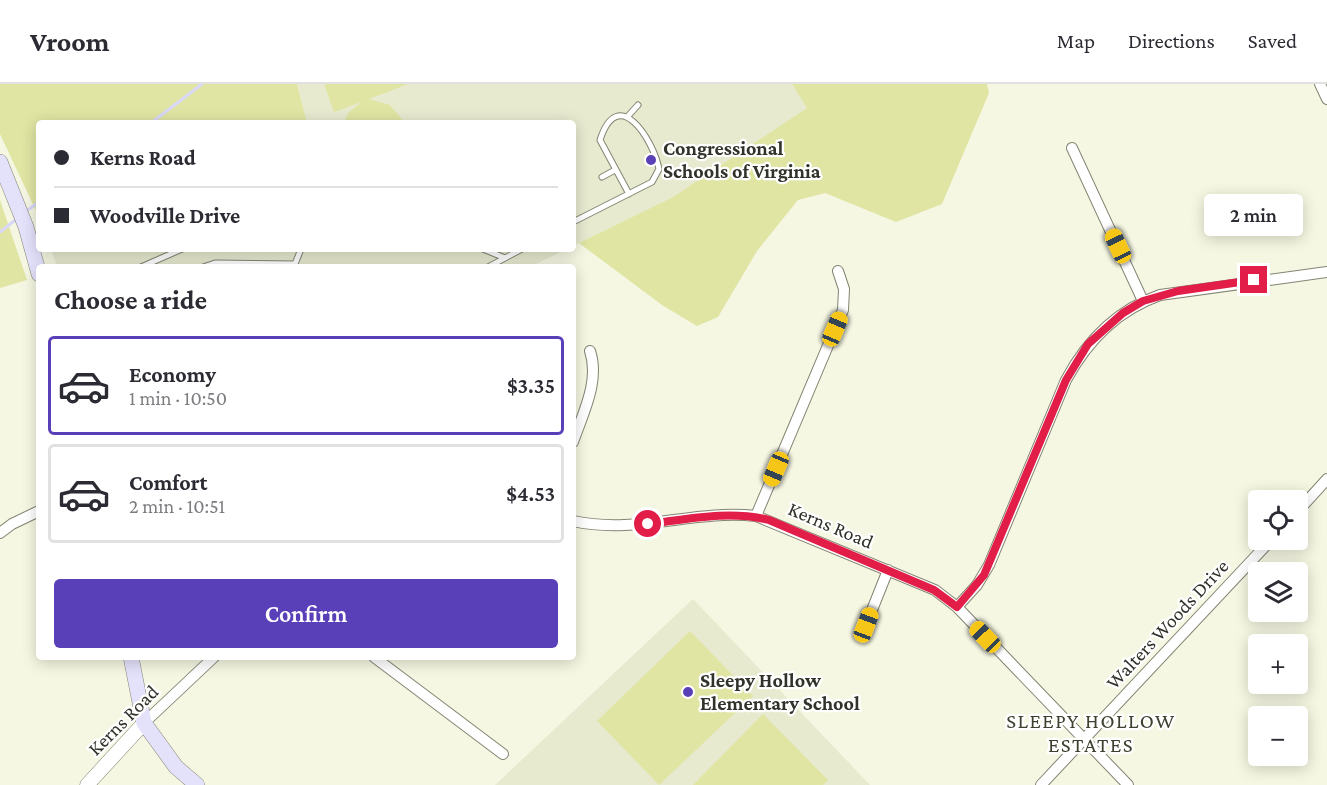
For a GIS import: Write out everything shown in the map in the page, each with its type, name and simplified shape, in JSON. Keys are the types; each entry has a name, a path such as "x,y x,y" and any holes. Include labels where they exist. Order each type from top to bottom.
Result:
{"main road":[{"path":"0,162 11,186 36,264"},
{"path":"132,660 144,723 176,767 197,785"}],"street":[{"path":"1320,84 1327,99"},
{"path":"1072,148 1143,301"},
{"path":"756,516 843,310 844,289 838,271"},
{"path":"957,607 977,585 989,565 1078,358 1106,327 1143,301 1178,291 1327,272"},
{"path":"576,433 593,383 594,371 590,351"},
{"path":"1308,500 1327,479"},
{"path":"0,533 12,524 36,512"},
{"name":"Kerns Road","path":"576,522 608,527 725,515 756,516 934,590 957,607 1128,785"},
{"name":"Walters Woods Drive","path":"1041,785 1262,550"},
{"path":"866,625 888,570"},
{"name":"Kerns Road","path":"87,785 144,723 211,660"},
{"path":"378,660 503,754"}],"lane":[{"path":"628,116 638,105"},
{"path":"576,220 629,194 652,182 659,169 656,152 639,124 628,116 614,117 604,127 600,140 629,194"},
{"path":"603,177 615,171"},
{"path":"148,264 175,252"},
{"path":"490,252 505,258"},
{"path":"494,264 516,252"},
{"path":"212,264 295,264"}],"shaded area":[{"name":"Congressional Schools of Virginia","path":"297,84 792,84 808,108 673,197 576,245 576,120 306,120"},
{"path":"52,252 561,252 536,264 56,264"},
{"name":"Sleepy Hollow Elementary School","path":"693,599 870,785 495,785"}],"green space":[{"path":"0,84 297,84 306,120 36,120 36,211 0,134"},
{"path":"324,84 408,84 369,99 390,105 402,120 345,120 349,112 362,102 334,112"},
{"path":"792,84 987,84 989,93 942,204 896,222 825,193 798,200 757,251 718,317 697,326 662,305 579,243 673,197 807,108"},
{"path":"0,200 27,280 0,288"},
{"path":"690,631 753,696 659,785 597,721"},
{"path":"763,714 828,780 823,785 693,785"}],"waterway":[{"path":"155,120 202,84"},
{"path":"25,212 36,204"},
{"path":"0,232 18,218"}],"place":[{"name":"Congressional Schools of Virginia","path":"651,160"},
{"name":"Sleepy Hollow Elementary School","path":"688,692"}],"district":[{"name":"SLEEPY HOLLOW ESTATES","path":"1091,733"}],"route":[{"path":"648,524 725,515 756,516 934,590 957,607 977,585 989,565 1066,380 1088,344 1123,313 1143,301 1178,291 1254,280"}]}
